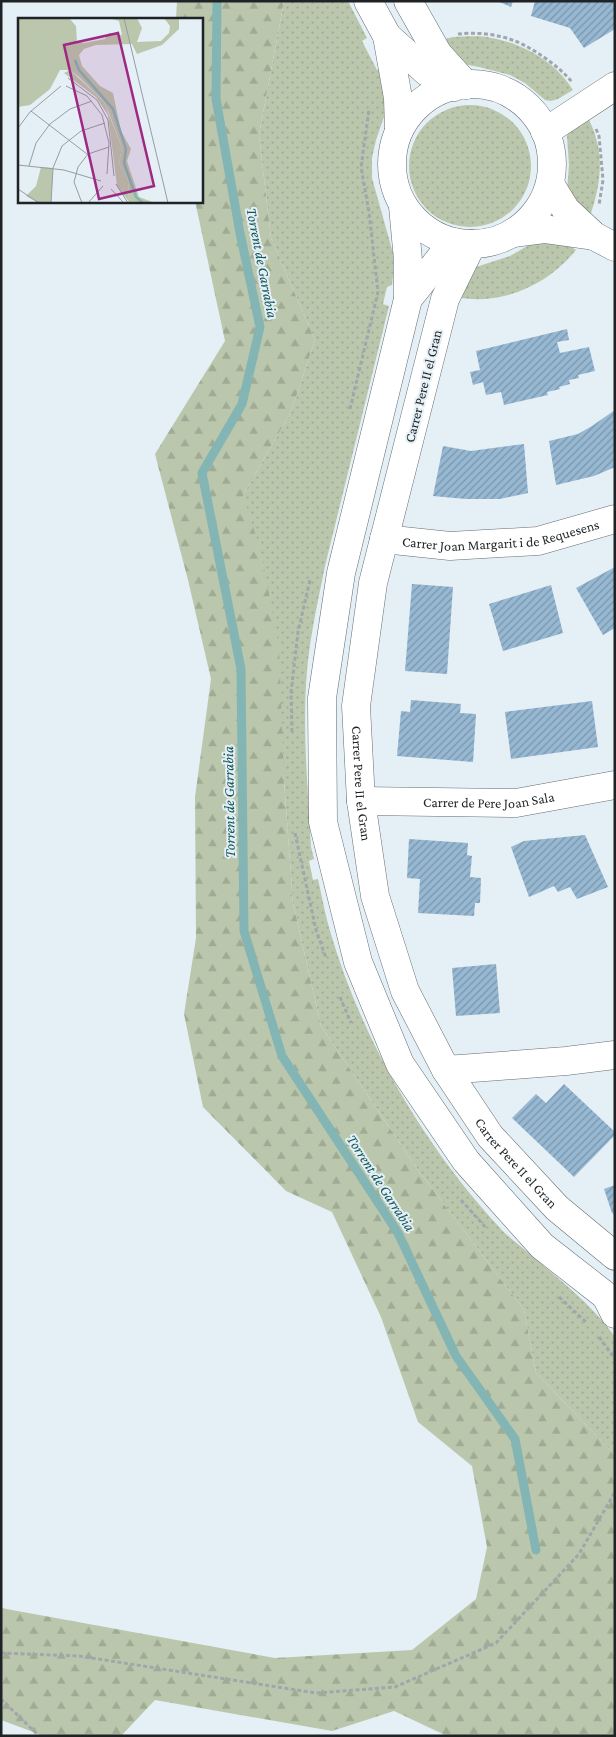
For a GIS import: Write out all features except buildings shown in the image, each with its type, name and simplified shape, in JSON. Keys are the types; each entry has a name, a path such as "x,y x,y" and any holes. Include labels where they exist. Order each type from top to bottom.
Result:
{"street":[{"path":"368,1 387,36 398,98 399,130"},
{"path":"408,1 438,54 460,86"},
{"path":"387,36 428,72 460,86"},
{"path":"513,233 523,226 536,212 550,184 551,158 545,132 532,111 513,96 490,86 460,86 437,92 421,102 409,114 399,130 395,142 391,168 393,181 403,206 408,260 408,299 341,573 322,698 323,822 358,962 400,1064 466,1161 535,1239 612,1303"},
{"path":"545,132 615,86"},
{"path":"550,184 566,210 602,232"},
{"path":"403,206 424,229 434,235 463,243 486,243 513,233 544,229 602,232"},
{"path":"408,299 463,243"},
{"name":"Carrer Pere II el Gran","path":"463,243 445,300 373,582 356,706 362,801 375,896 405,991 446,1070 490,1136 557,1208 615,1256"},
{"name":"Carrer Joan Margarit i de Requesens","path":"384,539 450,546 538,541 615,519"},
{"name":"Carrer de Pere Joan Sala","path":"362,801 516,804 615,784"},
{"path":"446,1070 566,1061 615,1055"}],"path":[{"path":"429,39 460,34 487,34 515,41 552,63 571,80 586,104 599,136 603,180 602,232"},
{"path":"348,418 378,292 369,212 361,166 370,103"},
{"path":"293,742 291,693 298,632 311,573"},
{"path":"295,830 316,930 330,967"},
{"path":"339,995 355,1031"},
{"path":"456,1194 478,1221 492,1234"},
{"path":"553,1292 590,1325"},
{"path":"595,1332 615,1359"},
{"path":"1,1653 79,1656 316,1693 395,1688 496,1643 579,1554 615,1492"},
{"path":"1,1698 39,1736"}],"green space":[{"path":"177,1 284,1 259,135 271,238 315,340 291,412 243,495 261,552 279,646 284,780 293,903 321,1026 418,1170 524,1310 536,1373 615,1455 615,1736 447,1736 394,1711 332,1731 155,1700 121,1736 44,1736 1,1720 1,1608 275,1658 412,1650 476,1599 487,1547 472,1466 418,1422 381,1317 332,1212 286,1191 203,1107 184,1014 196,938 195,797 211,679 188,580 155,454 225,341 195,202 202,202 202,18 176,18"},
{"path":"284,1 348,1 367,38 362,41 377,70 382,68 390,83 385,114 372,158 372,178 393,253 392,285 387,287 383,304 389,306 325,566 312,632 307,671 305,737 311,847 314,859 309,861 313,880 318,879 330,931 359,1011 398,1089 421,1126 472,1196 500,1228 561,1280 595,1313 615,1337 615,1455 536,1373 524,1310 418,1170 321,1026 293,903 284,780 243,495 291,412 315,340 271,238 259,135"},
{"path":"453,37 486,37 527,49 558,71 573,90 558,99 545,100 525,83 510,75 458,63 437,41"},
{"path":"470,105 482,106 493,110 504,115 513,123 521,132 526,143 530,154 530,178 526,189 521,200 513,209 504,217 493,222 482,226 470,227 458,226 447,222 436,217 427,209 419,200 414,189 410,178 409,166 410,154 414,143 419,132 427,123 436,115 447,110 458,106"},
{"path":"586,114 597,140 600,166 597,192 589,219 567,191 569,165 567,136 569,130"},
{"path":"536,241 562,241 576,250 551,274 522,290 506,296 489,299 455,297 476,267 510,256"}],"waterway":[{"name":"Torrent de Garrabia","path":"217,1 216,99 240,233 260,327 242,404 202,473 241,669 244,931 282,1056 398,1233 456,1356 515,1439 536,1550"}]}
